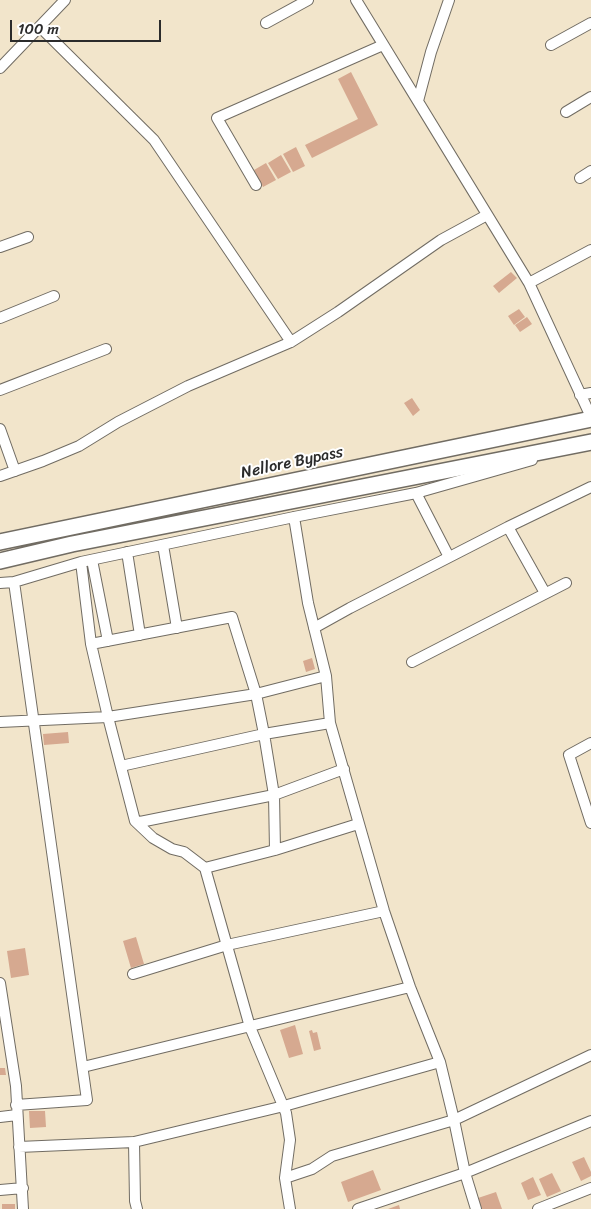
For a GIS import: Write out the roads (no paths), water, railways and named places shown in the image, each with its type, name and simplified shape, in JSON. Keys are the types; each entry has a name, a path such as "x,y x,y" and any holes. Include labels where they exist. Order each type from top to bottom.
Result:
{"highway":[{"name":"Nellore Bypass","path":"0,542 591,418"},
{"path":"0,561 82,542 591,442"}],"street":[{"path":"0,68 65,0"},
{"path":"266,23 308,0"},
{"path":"356,0 529,283 591,418"},
{"path":"418,101 431,52 449,0"},
{"path":"551,45 591,23"},
{"path":"40,27 154,140 291,342"},
{"path":"256,185 217,118 384,45"},
{"path":"566,112 591,97"},
{"path":"580,178 591,171"},
{"path":"0,476 79,446 118,422 188,386 291,342 338,312 441,240 487,215"},
{"path":"0,247 28,237"},
{"path":"529,283 591,250"},
{"path":"0,318 54,296"},
{"path":"0,390 106,349"},
{"path":"580,395 591,393"},
{"path":"0,429 15,471"},
{"path":"0,583 14,582 80,562 163,544 416,493 564,451 591,450"},
{"path":"314,628 508,526 591,487"},
{"path":"416,493 449,557"},
{"path":"294,517 308,603 326,676 330,723 384,910 410,987 440,1062 465,1173 476,1209"},
{"path":"508,526 545,594"},
{"path":"163,544 178,628"},
{"path":"127,552 140,635"},
{"path":"92,560 108,641"},
{"path":"80,562 91,644 135,821 153,838 172,849 184,852 205,868 250,1027 284,1106 290,1140 286,1178 290,1209"},
{"path":"0,1117 16,1110 87,1100 14,582"},
{"path":"412,662 566,583"},
{"path":"91,644 232,618 256,694 264,734 274,795 275,850"},
{"path":"0,722 108,717 256,694 326,676"},
{"path":"120,766 264,734 330,723"},
{"path":"591,743 568,755 591,823"},
{"path":"135,821 140,822 274,795 344,769"},
{"path":"205,868 275,850 358,824"},
{"path":"133,974 227,945 384,910"},
{"path":"0,984 16,1086 23,1209"},
{"path":"83,1067 410,987"},
{"path":"286,1178 312,1169 332,1156 454,1120 591,1055"},
{"path":"19,1147 134,1142 284,1106 440,1062"},
{"path":"358,1209 465,1173 591,1121"},
{"path":"134,1142 135,1201 137,1209"},
{"path":"0,1190 23,1188"},
{"path":"538,1209 591,1188"}]}
